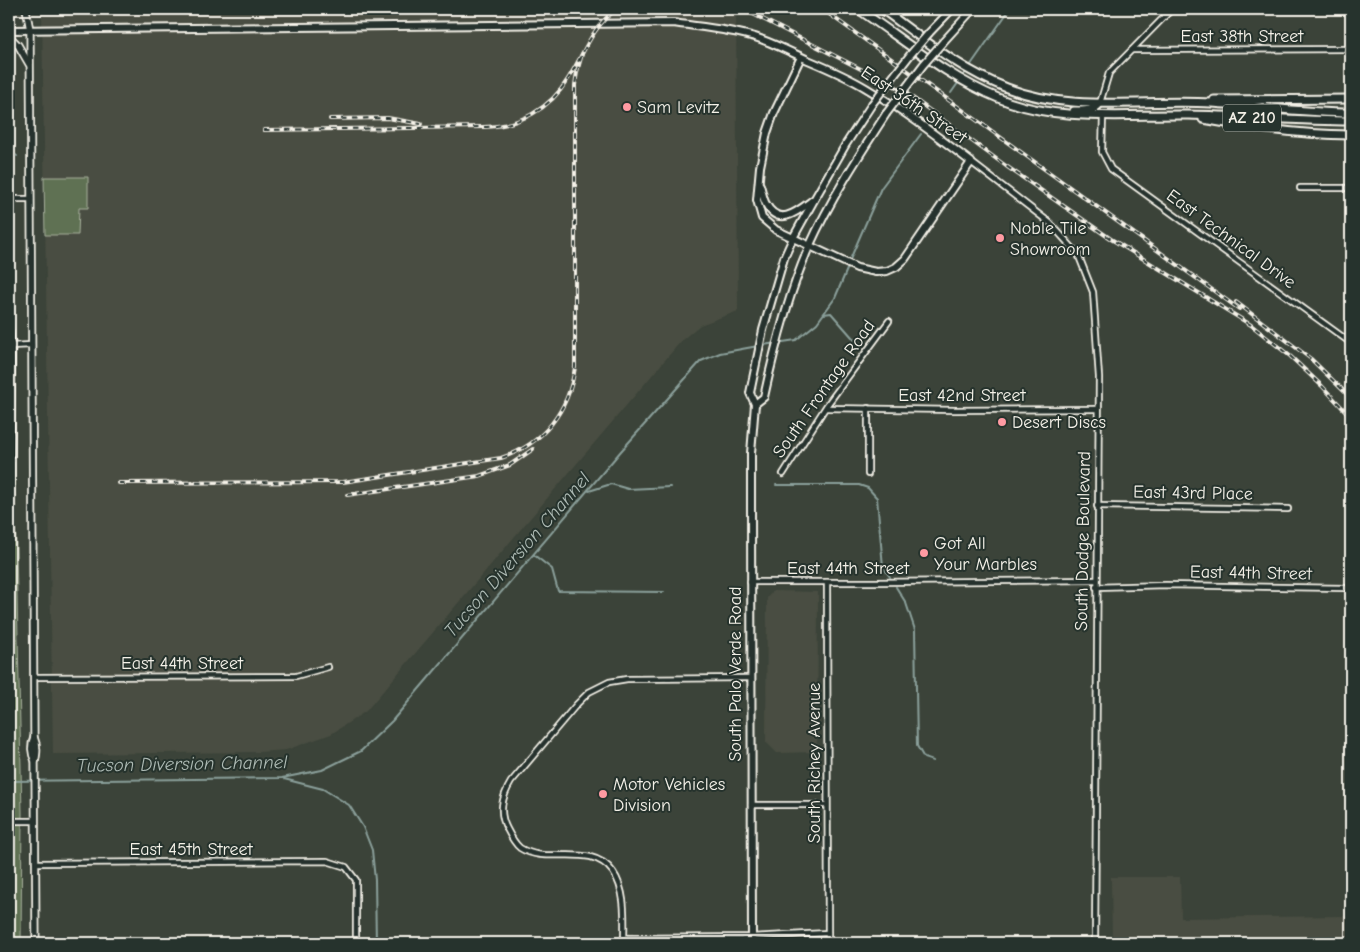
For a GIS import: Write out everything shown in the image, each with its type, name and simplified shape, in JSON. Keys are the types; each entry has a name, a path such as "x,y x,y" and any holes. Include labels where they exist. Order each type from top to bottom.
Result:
{"main road":[{"name":"AZ 210","path":"858,9 948,73 984,92 1010,102 1040,110 1084,116 1187,115 1351,121"},
{"name":"AZ 210","path":"882,9 956,62 978,75 1032,96 1063,102 1211,103 1289,111 1351,113"},
{"name":"South Palo Verde Road","path":"752,940 750,582 751,453 755,404 750,393 755,362 784,258 814,200 846,144 872,104 910,55 952,9"},
{"name":"South Palo Verde Road","path":"755,404 764,397 782,322 809,246 821,221 854,163 886,114 923,65 974,9"},
{"name":"East 36th Street","path":"9,30 673,23 731,31 756,38 801,57 864,87 920,123 971,162"},
{"path":"801,57 774,113 763,148 758,200 762,218 776,230 857,268 876,272 887,271 905,258 971,162"},
{"path":"984,92 1023,104 1052,109 1085,111 1096,109 1100,103"},
{"path":"1154,102 1232,99 1351,99"},
{"path":"1153,116 1203,119 1248,128 1294,134 1351,135"},
{"path":"759,184 765,202 771,212 780,217 790,216 814,200"}],"street":[{"path":"26,9 30,30 34,677 34,737 31,743 31,754 35,762 36,943"},
{"path":"1100,103 1109,73 1172,9"},
{"path":"9,36 19,46 30,68"},
{"name":"East 38th Street","path":"1132,50 1351,49"},
{"path":"9,104 9,239"},
{"name":"East Technical Drive","path":"1103,116 1102,152 1111,169 1351,342"},
{"name":"South Dodge Boulevard","path":"971,162 1050,223 1078,254 1093,292 1098,350 1096,943"},
{"path":"1300,188 1351,188"},
{"path":"9,199 31,199"},
{"path":"9,318 11,456"},
{"name":"South Frontage Road","path":"783,474 826,408 889,321"},
{"path":"10,346 32,345"},
{"name":"East 42nd Street","path":"826,408 1098,409"},
{"path":"868,408 868,474"},
{"name":"East 43rd Place","path":"1097,506 1288,508"},
{"name":"East 44th Street","path":"750,582 1096,580"},
{"name":"South Richey Avenue","path":"827,582 828,943"},
{"name":"East 44th Street","path":"1096,587 1166,585 1345,588"},
{"name":"East 44th Street","path":"34,677 296,676 328,667"},
{"path":"751,678 627,679 609,682 589,692 511,782 503,796 504,824 520,847 539,854 578,855 598,860 612,871 620,884 624,941 752,940 828,933"},
{"path":"751,805 828,805"},
{"path":"9,821 35,821"},
{"name":"East 45th Street","path":"36,863 327,862 346,867 356,880 356,943"}],"shaded area":[{"path":"42,9 736,10 738,311 700,325 682,340 366,711 331,734 286,750 258,752 53,754"},
{"path":"773,591 818,592 817,752 777,753 766,742 767,598"},
{"path":"1111,877 1180,877 1181,918 1351,916 1351,943 1121,943 1112,936"}],"green space":[{"path":"44,177 88,177 88,208 79,208 78,235 45,235"},
{"path":"9,462 14,462 22,813 21,943 9,943"}],"waterway":[{"name":"Tucson Diversion Channel","path":"951,93 1010,9"},
{"path":"14,95 14,154 17,156"},
{"path":"931,121 934,117"},
{"name":"Tucson Diversion Channel","path":"849,262 881,188 921,134"},
{"name":"Tucson Diversion Channel","path":"763,345 796,340 817,323 835,298 848,267"},
{"path":"824,314 831,313 859,345"},
{"name":"Tucson Diversion Channel","path":"9,781 282,778 322,770 361,751 392,721 621,451 701,361 720,353 758,346"},
{"path":"589,491 611,484 628,489 670,487"},
{"path":"776,485 859,485 868,488 877,498 883,567 890,577"},
{"path":"534,555 552,569 558,591 664,592"},
{"path":"896,587 906,603 915,630 917,746 924,758 933,761"},
{"path":"284,779 323,789 349,805 363,827 372,850 375,880 376,943"},
{"path":"11,816 12,781"},
{"path":"11,828 11,943"}],"railway":[{"path":"264,130 484,127 497,126 521,119 543,107 561,90 594,33 616,9"},
{"path":"743,9 902,90 1006,166 1111,239 1251,325 1290,356 1351,417"},
{"path":"822,9 1239,309"},
{"path":"119,483 343,482 501,458 530,444 542,434 552,423 567,397 575,367 575,85 582,54"},
{"path":"330,119 388,118 421,124"},
{"path":"1236,302 1311,359 1351,398"},
{"path":"347,495 479,476 510,465 533,449"}],"place":[{"name":"Sam Levitz","path":"627,107"},
{"name":"Noble Tile Showroom","path":"1000,238"},
{"name":"Desert Discs","path":"1002,422"},
{"name":"Got All Your Marbles","path":"924,553"},
{"name":"Motor Vehicles Division","path":"603,794"}]}
